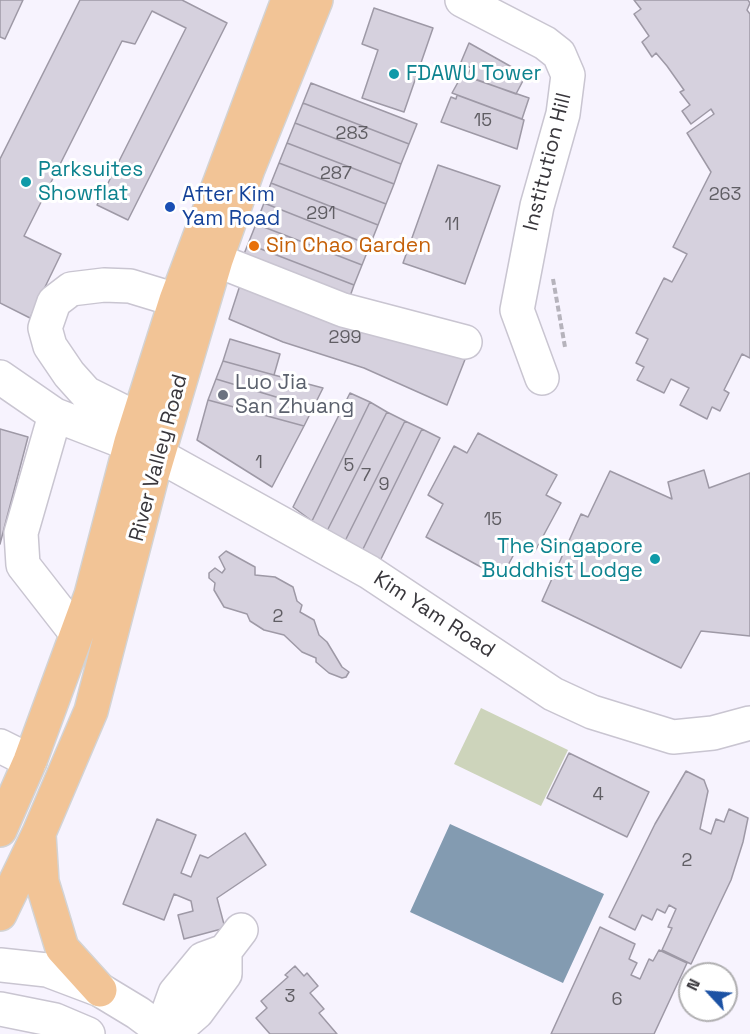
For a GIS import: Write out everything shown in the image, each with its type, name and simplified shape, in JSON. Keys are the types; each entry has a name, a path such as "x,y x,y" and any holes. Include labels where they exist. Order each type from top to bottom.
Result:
{"main road":[{"name":"River Valley Road","path":"0,914 39,833 91,711 142,439 176,300 288,0"},
{"name":"River Valley Road","path":"0,830 30,761 91,595 142,439 216,260 248,170 316,0"},
{"path":"39,833 42,882 62,948 100,990"}],"street":[{"name":"Institution Hill","path":"462,0 545,43 559,54 568,75 563,114 537,206 517,310 542,378"},
{"path":"216,260 343,310 465,342"},
{"path":"142,439 86,393 69,374 50,346 45,328 54,302 70,289 104,285 130,286 176,300"},
{"path":"0,377 55,415 142,439"},
{"path":"55,415 21,533 23,565 76,633"},
{"name":"Kim Yam Road","path":"142,439 369,572 553,694 592,712 673,737 713,733 750,723"},
{"path":"0,746 30,761"},
{"path":"0,965 47,970 100,990 165,1032 166,1018 175,993 203,958 233,941"},
{"path":"0,1009 55,1020 88,1034"}],"green space":[{"path":"481,708 568,750 541,806 454,764"}],"water":[{"path":"450,824 604,894 563,983 410,912"}],"building":[{"path":"0,0 23,0 5,39 0,37"},
{"name":"Parksuites Showflat","path":"80,0 182,0 227,23 128,220 97,205 186,28 152,11 135,44 122,41 24,236 61,254 30,318 0,303 0,159"},
{"path":"634,0 748,0 750,3 747,10 750,14 750,358 742,354 724,390 729,393 720,411 712,407 707,419 680,405 689,388 671,379 664,393 637,380 644,367 636,363 648,339 636,333 664,278 672,282 687,254 673,247 711,172 687,133 714,114 711,109 691,124 682,111 690,105 680,92 684,90 656,53 652,57 642,42 649,36 634,14 641,9"},
{"name":"FDAWU Tower","path":"374,8 433,28 404,112 362,98 378,50 362,44"},
{"path":"469,43 526,75 516,94 467,76 471,68 461,62"},
{"path":"462,75 529,98 522,119 452,93"},
{"path":"311,83 417,124 409,144 303,103"},
{"path":"457,95 524,120 517,149 441,122 451,97 456,99"},
{"path":"303,103 409,144 401,164 295,123"},
{"path":"295,123 401,164 394,184 287,143"},
{"path":"287,143 394,184 386,204 279,163"},
{"path":"279,163 386,204 378,225 271,183"},
{"path":"438,165 500,186 465,284 403,263"},
{"path":"271,183 378,225 370,245 264,203"},
{"path":"264,203 370,245 362,265 256,224"},
{"path":"256,224 362,265 354,285 248,244"},
{"path":"248,244 354,285 347,305 240,264"},
{"path":"243,276 466,357 447,405 364,368 283,342 229,319"},
{"path":"230,339 280,354 274,375 223,361"},
{"path":"223,361 323,388 313,408 216,379"},
{"path":"216,379 313,408 304,426 208,400"},
{"path":"350,393 370,402 312,521 293,507"},
{"path":"208,400 304,426 272,487 197,440"},
{"path":"370,402 387,412 327,531 312,521"},
{"path":"387,412 405,421 345,541 327,531"},
{"path":"405,421 422,429 362,551 345,541"},
{"path":"0,429 28,437 0,544"},
{"path":"422,429 440,438 380,561 362,551"},
{"path":"478,433 557,475 546,495 561,503 534,553 519,545 501,578 426,537 443,504 428,495 454,446 467,453"},
{"name":"The Singapore Buddhist Lodge","path":"704,470 709,488 750,473 750,636 701,631 681,668 542,601 581,514 588,517 610,471 672,499 668,482"},
{"path":"226,551 255,567 255,575 275,577 293,587 297,601 302,605 300,612 314,620 319,635 327,642 342,667 349,672 346,677 342,678 329,673 316,662 316,658 302,652 284,635 264,630 250,621 247,614 224,607 214,590 215,583 209,578 209,573 215,568 222,573 225,569 219,557"},
{"path":"569,753 649,792 627,837 547,798"},
{"path":"686,771 704,780 708,791 700,829 711,834 716,819 724,822 729,809 748,818 731,880 692,962 687,962 662,950 672,928 668,927 676,909 669,905 665,913 657,909 652,920 642,915 635,930 609,917 655,824"},
{"path":"157,819 196,835 181,873 191,877 200,855 208,858 245,833 266,865 217,898 225,928 184,939 178,915 193,911 191,901 174,894 164,920 123,904"},
{"path":"600,927 635,944 629,959 637,963 631,975 640,979 649,959 653,961 659,950 685,962 678,962 678,982 654,1034 551,1034"},
{"path":"295,966 304,976 307,973 318,986 310,993 324,1009 319,1013 337,1034 270,1034 256,1018 267,1008 261,1001 288,977 285,975"}],"place":[{"name":"FDAWU Tower","path":"394,74"},
{"name":"Parksuites Showflat","path":"26,182"},
{"name":"After Kim Yam Road","path":"170,207"},
{"name":"Sin Chao Garden","path":"254,246"},
{"name":"Luo Jia San Zhuang","path":"223,395"},
{"name":"The Singapore Buddhist Lodge","path":"655,559"}]}
